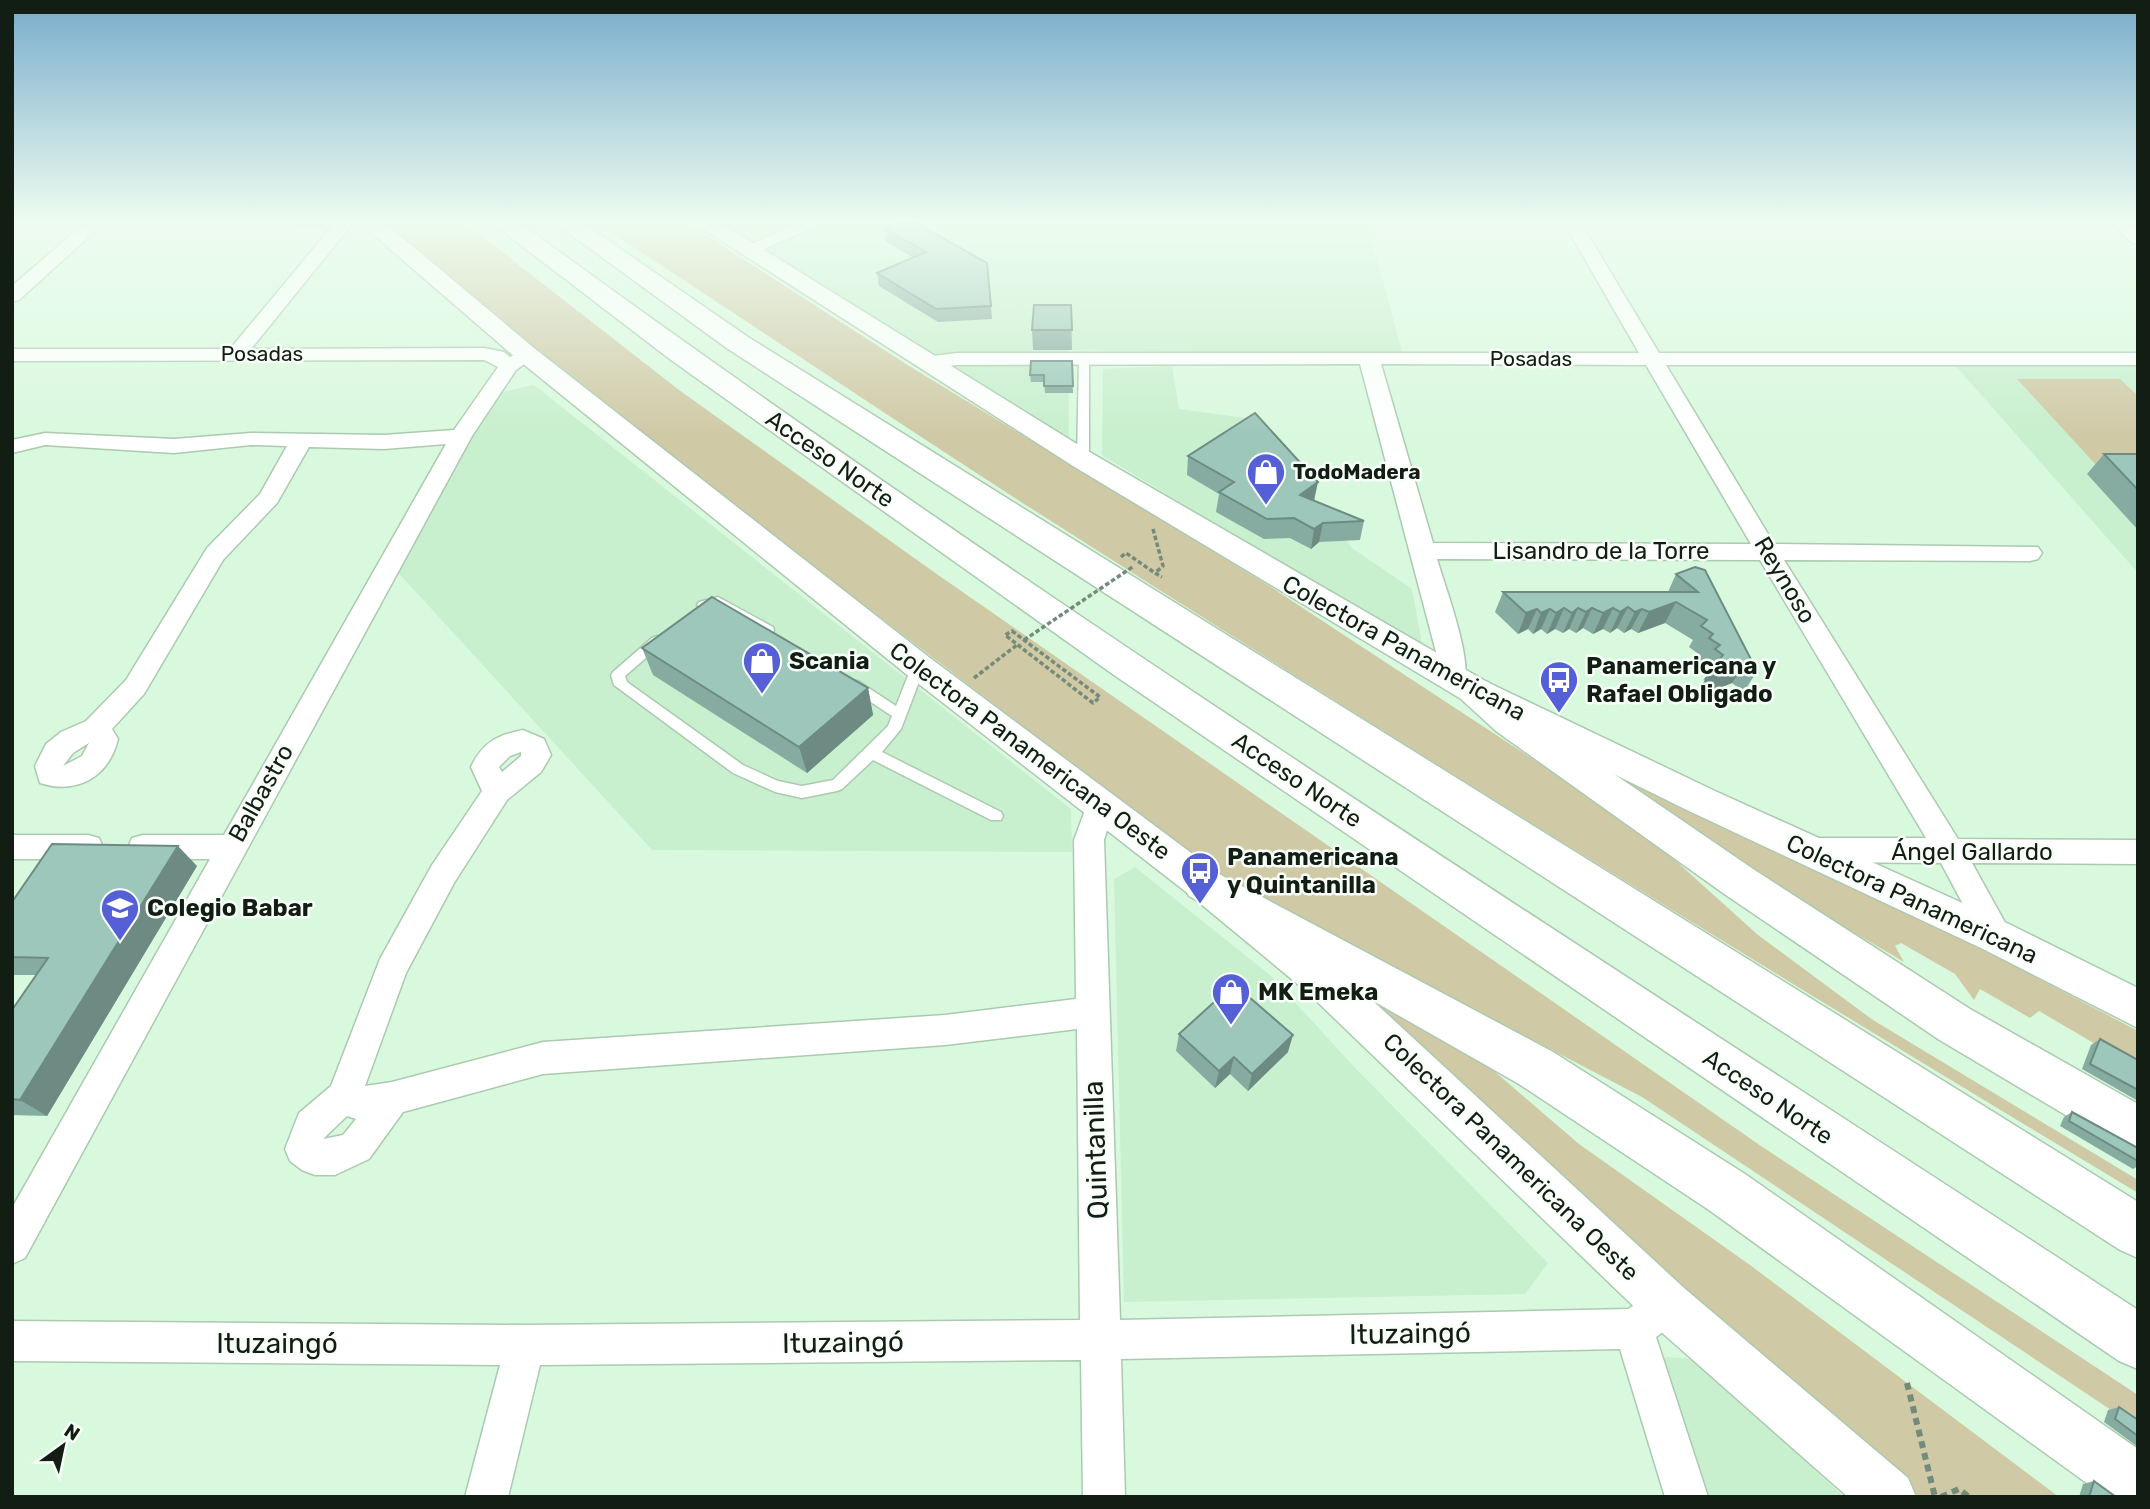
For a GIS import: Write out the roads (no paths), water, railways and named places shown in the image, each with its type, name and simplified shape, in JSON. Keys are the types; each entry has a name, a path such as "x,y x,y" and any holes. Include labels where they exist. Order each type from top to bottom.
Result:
{"highway":[{"name":"Acceso Norte","path":"599,293 681,354 1127,666 2138,1342"},
{"name":"Acceso Norte","path":"667,293 738,343 2138,1232"},
{"path":"1464,685 1509,720 1738,881 1954,1024 2138,1131"},
{"path":"1204,884 1371,974 1548,1075 1727,1192 2138,1484"}],"street":[{"path":"236,354 286,293"},
{"name":"Colectora Panamericana Oeste","path":"447,293 518,360 1204,884 1320,978 1651,1317 1889,1497"},
{"name":"Colectora Panamericana","path":"815,293 1083,460 1464,685 1806,850 1997,937 2138,1009"},
{"name":"Reynoso","path":"1615,293 1767,552 1951,853 1997,937"},
{"name":"Posadas","path":"12,355 484,354 518,360"},
{"name":"Posadas","path":"925,363 957,359 1084,358 2138,359"},
{"path":"1368,359 1452,657 1464,685"},
{"name":"Balbastro","path":"12,1245 461,436 518,360"},
{"path":"12,436 30,434 45,439 163,446 251,439 384,442 461,436"},
{"path":"12,447 45,439"},
{"path":"96,728 135,687 157,655 215,554 269,498 301,441"},
{"name":"Lisandro de la Torre","path":"1423,551 2030,553"},
{"path":"392,1099 356,1147 335,1157 315,1157 303,1149 304,1135 311,1124 344,1097 398,956 443,874 497,792"},
{"name":"Quintanilla","path":"1100,805 1089,840 1104,1497"},
{"path":"12,847 231,847"},
{"name":"Ángel Gallardo","path":"1806,850 1951,853 2138,852"},
{"path":"344,1097 354,1102 369,1104 542,1058 945,1030 1091,1012"},
{"path":"1651,1317 1687,1497"},
{"name":"Ituzaingó","path":"12,1341 525,1345 1101,1340 1651,1317"},
{"path":"486,1497 525,1345"}],"lane":[{"path":"1083,460 1084,358"},
{"path":"695,611 705,603 718,601 785,641"},
{"path":"665,635 624,667 618,675 621,685 738,769 775,786 802,792 818,791 837,785 872,753 894,729 918,666"},
{"path":"842,677 899,714"},
{"path":"872,753 996,816"}],"place":[{"name":"TodoMadera","path":"1266,506"},
{"name":"Scania","path":"762,695"},
{"name":"Panamericana y Rafael Obligado","path":"1559,714"},
{"name":"Panamericana y Quintanilla","path":"1200,905"},
{"name":"Colegio Babar","path":"120,942"},
{"name":"MK Emeka","path":"1231,1026"}]}
